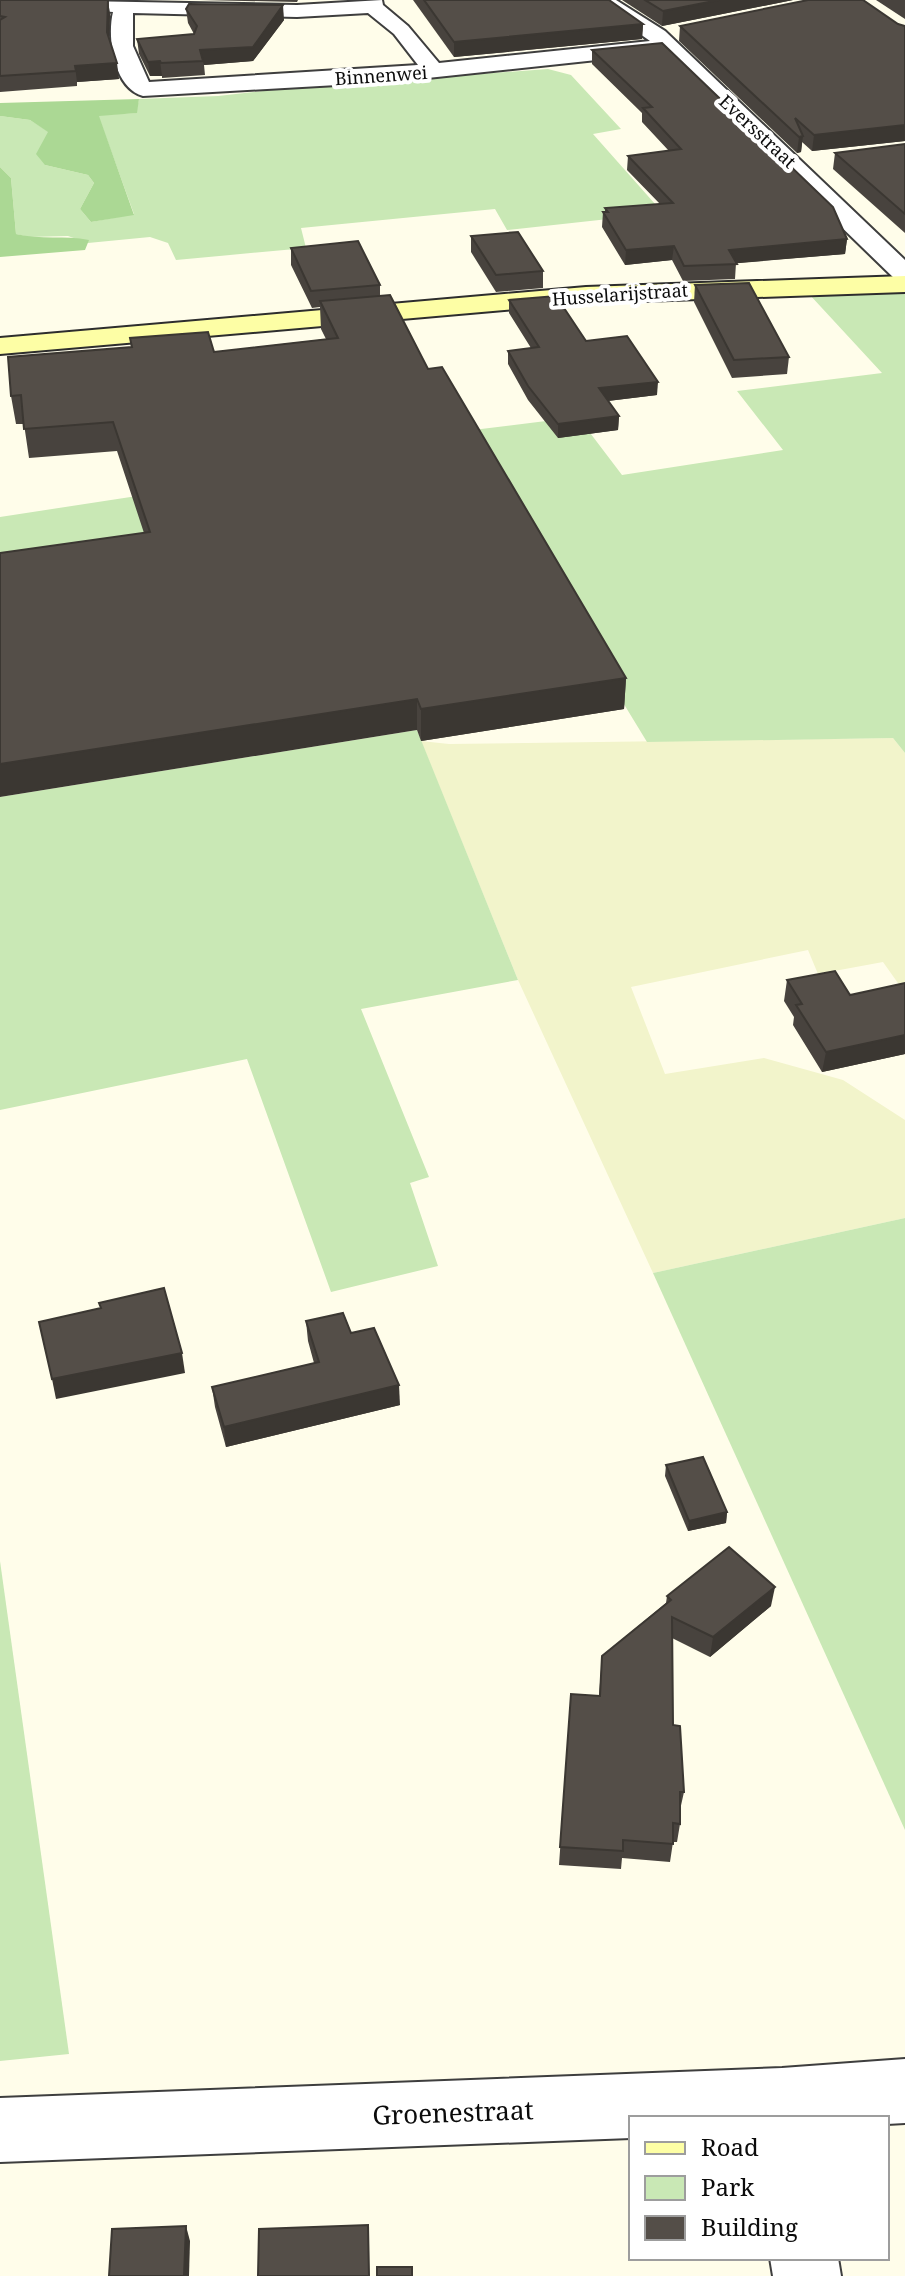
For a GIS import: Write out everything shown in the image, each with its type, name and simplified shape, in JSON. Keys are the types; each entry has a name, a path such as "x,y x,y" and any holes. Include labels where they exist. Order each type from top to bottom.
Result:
{"street":[{"path":"39,0 341,9 370,5 401,30 434,71"},
{"name":"Eversstraat","path":"602,0 662,41 905,274"},
{"name":"Binnenwei","path":"125,4 120,34 131,45 137,83 143,89 434,71 662,41 687,31"},
{"path":"180,33 174,23 183,4"},
{"path":"793,164 821,160"},
{"name":"Husselarijstraat","path":"0,346 586,295 905,284"},
{"name":"Groenestraat","path":"0,2130 783,2109 905,2091"}],"green space":[{"path":"548,69 571,75 621,129 593,134 663,213 507,230 495,209 301,228 306,248 176,260 168,243 150,237 88,243 68,236 29,237 16,234 11,178 0,167 0,116 30,120 49,132 45,165 88,175 94,183 80,209 91,222 134,214 98,115 136,113 139,99 218,96"},
{"path":"139,99 137,113 99,116 134,215 91,222 80,209 94,183 88,175 45,165 36,154 48,132 30,120 0,116 0,103"},
{"path":"0,167 11,178 16,234 89,240 85,250 0,257"},
{"path":"809,294 905,294 905,753 893,738 647,742 435,394 473,430 578,417 622,475 783,450 737,391 882,373"},
{"path":"137,496 154,562 0,584 0,517"},
{"path":"417,730 518,980 361,1009 429,1177 410,1183 438,1266 331,1292 247,1059 0,1110 0,797"},
{"path":"893,738 905,753 905,993 883,962 818,974 808,950 631,987 665,1074 764,1058 843,1080 905,1120 905,1218 653,1273 518,980 421,741 449,744"},
{"path":"905,1218 905,1830 653,1273"},
{"path":"0,1561 69,2054 0,2061"}],"building":[{"path":"0,0 108,0 107,32 117,63 75,66 76,71 0,76 0,20 5,17 0,16"},
{"path":"424,0 609,0 643,24 454,42"},
{"path":"645,0 719,0 663,11"},
{"path":"808,0 863,0 905,26 905,125 814,135 795,118 803,136 799,137 680,26"},
{"path":"189,4 283,5 253,47 200,50 203,61 148,62 137,39 194,34 197,26 186,9"},
{"path":"662,43 833,207 847,239 729,250 737,264 684,266 674,246 626,250 603,212 608,212 605,208 673,203 628,156 681,149 643,108 652,107 592,50"},
{"path":"905,144 905,214 835,153"},
{"path":"518,232 543,271 496,275 471,236"},
{"path":"358,241 380,285 311,291 291,248"},
{"path":"749,283 789,357 734,360 695,285"},
{"path":"390,295 428,369 442,367 626,678 421,709 417,699 0,764 0,553 150,532 113,422 24,429 21,395 11,396 8,357 132,347 130,338 208,332 214,352 338,338 320,301"},
{"path":"556,296 586,341 627,336 658,382 599,388 619,416 558,424 528,386 508,351 539,347 509,300"},
{"path":"835,971 850,995 905,983 905,1035 826,1052 796,1005 802,1004 787,980"},
{"path":"164,1288 182,1353 52,1379 39,1322 101,1308 99,1303"},
{"path":"343,1313 351,1333 374,1328 399,1385 224,1427 212,1387 319,1362 306,1321"},
{"path":"703,1457 727,1512 689,1521 666,1465"},
{"path":"729,1547 775,1587 713,1637 672,1617 673,1725 680,1726 684,1792 680,1792 680,1824 673,1823 673,1844 623,1840 623,1851 560,1847 571,1694 600,1696 602,1656 671,1600 667,1596"},
{"path":"368,2225 369,2276 258,2276 259,2229"},
{"path":"186,2226 184,2276 109,2276 112,2229"},
{"path":"377,2267 412,2267 412,2276 377,2276"}]}
